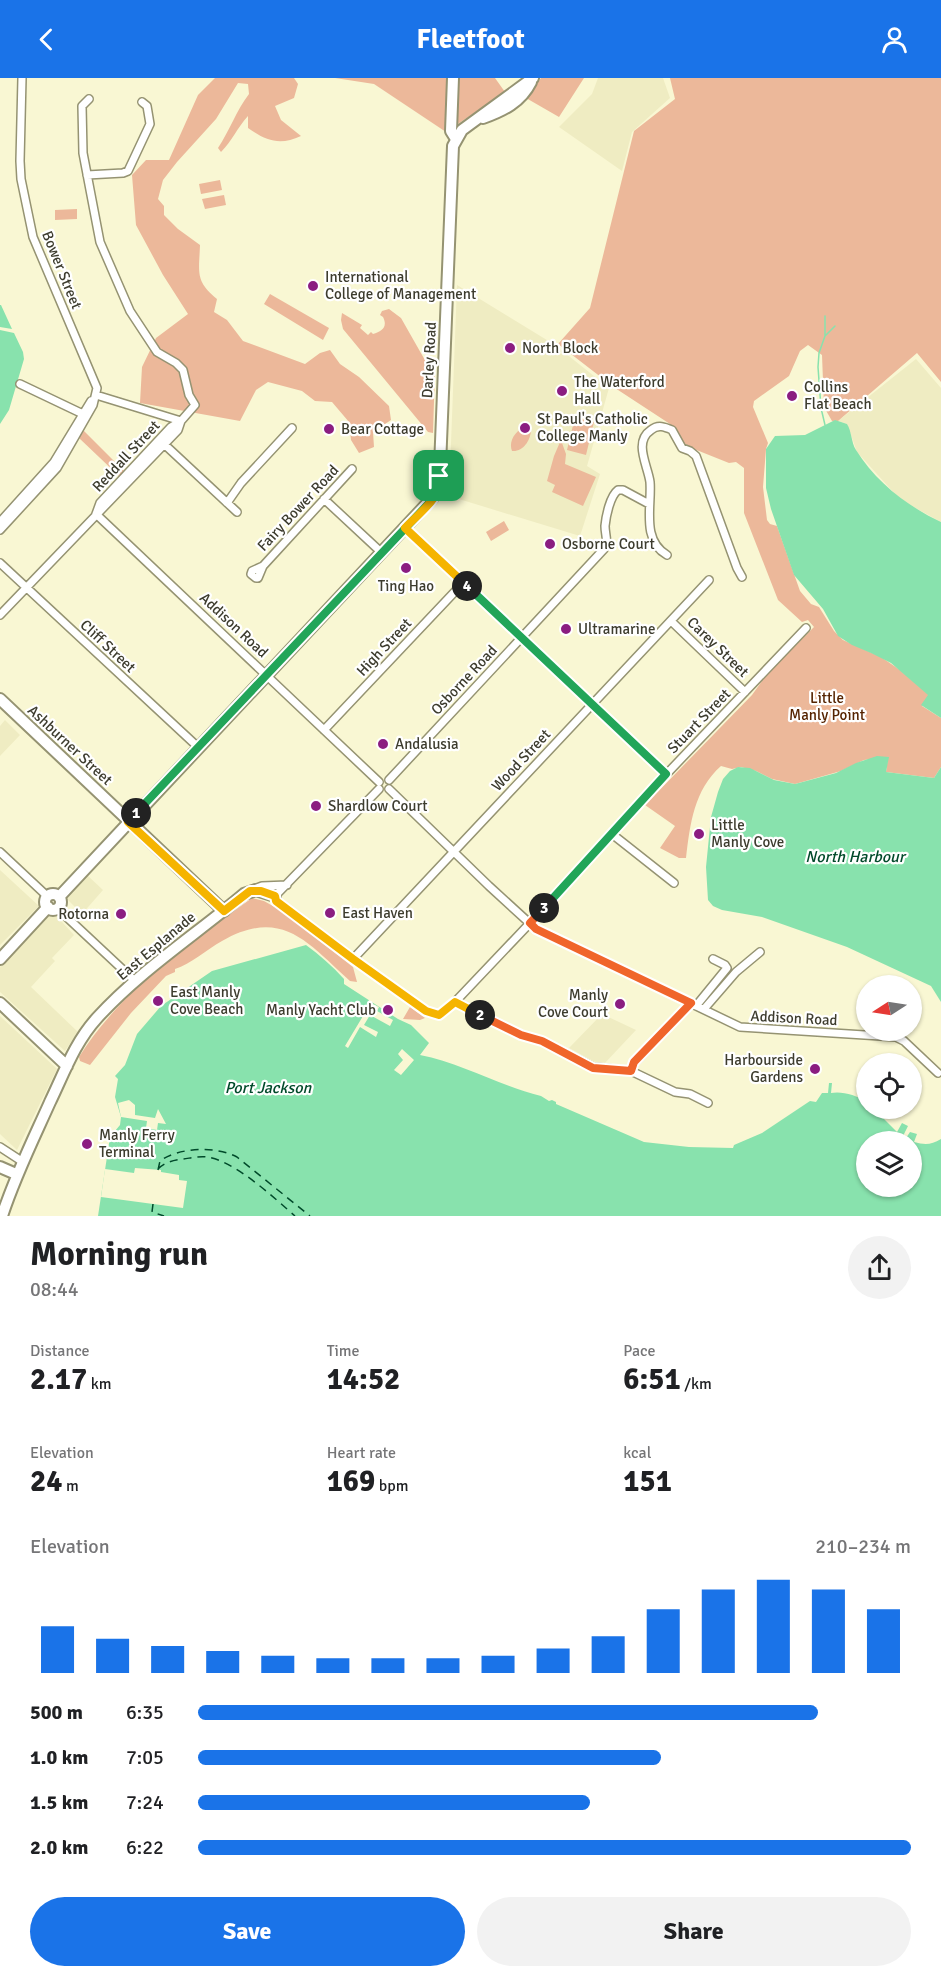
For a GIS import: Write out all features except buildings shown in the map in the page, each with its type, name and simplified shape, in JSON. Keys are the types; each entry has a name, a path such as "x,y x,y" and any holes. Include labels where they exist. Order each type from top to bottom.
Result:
{"street":[{"name":"Bower Street","path":"22,78 21,179 33,237 96,381 96,395"},
{"name":"Darley Road","path":"0,959 431,501 439,476 453,146 456,139 451,131 453,78"},
{"path":"456,139 462,130 532,78"},
{"path":"90,99 81,106 87,175 128,171 150,124 147,106 142,102"},
{"name":"Reddall Street","path":"0,615 178,430 181,422 195,405 189,395 183,370 157,352 130,311 100,242 87,175"},
{"path":"20,384 85,415"},
{"path":"0,530 52,475 96,395 181,422"},
{"path":"0,522 54,462 85,415"},
{"name":"Reddall Street","path":"96,514 100,503 171,427 181,422"},
{"path":"668,555 662,552 650,528 650,482 643,443 649,431 655,427 666,427 676,436 681,448 696,456 742,577"},
{"path":"227,503 240,483 292,428"},
{"path":"164,444 237,512"},
{"name":"Fairy Bower Road","path":"263,566 352,469"},
{"name":"Osborne Road","path":"388,780 607,546 605,526 613,494 622,490 649,504"},
{"path":"324,499 382,553"},
{"name":"Addison Road","path":"96,514 379,785"},
{"path":"405,528 666,774"},
{"name":"Cliff Street","path":"0,563 199,748"},
{"name":"Wood Street","path":"353,959 709,580"},
{"name":"High Street","path":"324,730 463,583"},
{"name":"Carey Street","path":"671,621 745,692"},
{"name":"Stuart Street","path":"353,959 426,1011 439,1015 455,1002 530,923 666,774 806,628"},
{"name":"Ashburner Street","path":"0,699 224,911"},
{"path":"275,896 383,778 390,783 389,789 384,791 379,785"},
{"name":"Addison Road","path":"389,789 536,929 747,1029 896,1037 904,1041 938,1073"},
{"path":"612,834 674,883"},
{"path":"0,852 135,981"},
{"path":"250,891 262,886 287,885"},
{"path":"250,891 261,891 275,896"},
{"name":"East Esplanade","path":"2,1216 16,1174 84,1035 97,1018 163,956 250,891"},
{"path":"275,896 276,901 353,959"},
{"path":"631,1071 634,1062 760,952"},
{"path":"697,1006 727,968 713,959"},
{"path":"455,1002 521,1035 542,1041 593,1068 631,1071 675,1092 690,1094 708,1103"},
{"path":"0,1003 67,1066"},
{"path":"0,1147 22,1162"},
{"path":"0,1167 16,1174"}],"shaded area":[{"path":"598,78 663,78 670,98 632,132 622,171 559,127 592,94"},
{"name":"St Paul's Catholic College Manly","path":"457,285 555,345 609,388 587,466 600,474 580,536 449,496"},
{"path":"916,359 941,388 941,522 895,494 857,452 847,424 838,421"},
{"path":"5,720 20,735 0,756 0,726"},
{"path":"0,870 39,906 0,945"},
{"path":"87,875 103,890 82,914 66,898"},
{"path":"52,911 74,935 52,958 55,961 31,987 78,1032 65,1051 0,992 0,967"},
{"path":"602,1014 636,1030 604,1064 593,1061 569,1048"},
{"path":"0,1016 57,1069 17,1150 0,1134"}],"green space":[{"path":"215,78 294,78 298,84 294,98 275,106 281,120 301,136 286,141 267,139 248,128 248,116 221,152 218,148 249,94 248,84 238,83 216,119 163,180 158,199 164,206 164,215 200,245 200,276 205,287 217,299 214,312 227,320 243,341 305,364 320,353 330,350 340,364 359,377 389,406 391,420 373,432 374,447 359,453 351,440 349,422 332,402 315,401 302,391 268,382 256,390 240,421 140,403 142,367 156,338 188,314 163,275 136,225 132,175 146,160 169,160 198,95"},
{"path":"335,78 495,78 505,92 446,132 374,84"},
{"path":"541,78 584,78 559,117 526,98"},
{"name":"Little Manly Point","path":"670,78 941,78 941,382 917,353 838,421 832,421 824,407 822,355 808,345 800,351 789,376 754,401 753,407 768,443 763,487 767,520 770,524 777,526 800,591 811,604 819,607 834,631 843,640 881,657 929,695 922,706 941,718 941,767 934,778 886,772 888,757 864,760 841,771 795,784 772,779 741,767 732,769 721,766 712,775 699,797 689,833 686,858 679,858 660,848 675,826 645,805 752,695 767,674 814,627 808,620 802,622 778,600 744,513 744,468 736,462 729,463 684,443 670,424 615,388 558,344 590,308 634,131 675,99"},
{"path":"220,180 222,190 201,194 199,184"},
{"path":"224,195 226,205 205,209 202,199"},
{"path":"77,209 77,219 55,220 55,210"},
{"path":"270,294 329,328 323,340 264,304"},
{"path":"389,309 401,318 426,362 435,370 433,433 428,432 343,329 342,313 362,325 360,328 368,335 371,332 376,333 384,326 383,317 380,315 382,311"},
{"path":"575,417 594,422 586,455 567,450"},
{"path":"526,426 531,431 527,442 523,448 512,451 511,443 514,436"},
{"path":"83,430 125,472 120,477 79,438"},
{"path":"560,442 566,454 565,464 596,477 583,506 552,492 555,485 547,481"},
{"path":"504,521 509,530 491,541 486,532"},
{"path":"252,898 264,901 280,910 353,967 357,982 350,981 306,942 292,934 278,928 261,927 243,931 222,941 166,976 131,1013 90,1065 80,1061 79,1057 96,1033 136,989 181,951"},
{"path":"410,1007 425,1018 403,1019"}],"water":[{"path":"1,305 12,329 0,327"},
{"path":"0,330 14,333 24,359 9,410 0,424"},
{"path":"835,420 847,424 856,450 883,483 904,501 941,522 941,718 921,705 928,695 891,663 838,636 823,609 794,575 766,488 766,449 775,436 805,435"},
{"name":"North Harbour","path":"877,756 889,757 886,772 934,778 941,767 941,1002 931,986 922,982 922,975 907,975 847,947 762,917 722,910 713,906 708,900 706,867 711,817 723,779 730,771 738,767 750,768 774,780 795,784 836,773"},
{"name":"Port Jackson","path":"306,945 344,979 344,984 411,1025 429,1043 420,1055 450,1063 541,1096 549,1101 552,1100 556,1104 644,1142 689,1147 733,1148 734,1145 762,1133 810,1101 816,1102 822,1093 828,1093 829,1083 832,1083 831,1093 856,1096 856,1119 884,1119 896,1131 856,1131 856,1197 922,1197 922,1144 941,1139 941,1216 98,1216 110,1137 120,1125 121,1117 115,1097 118,1079 115,1076 125,1065 137,1034 161,1006 212,971"},
{"name":"Port Jackson","path":"902,1123 908,1126 906,1131 898,1131"}],"pier":[{"path":"371,997 373,998 371,1003 379,1007 377,1011 393,1020 390,1026 370,1015 364,1025 378,1032 376,1037 360,1027 348,1048 345,1046 369,1006 368,1002"},
{"path":"402,1049 414,1060 401,1075 394,1070 403,1060 398,1054"},
{"path":"129,1100 135,1105 135,1115 155,1118 158,1109 166,1124 158,1123 157,1130 146,1128 147,1121 121,1117 118,1103"},
{"path":"135,1168 161,1170 161,1172 179,1175 179,1180 187,1181 183,1208 101,1197 105,1169 134,1173"}],"waterway":[{"path":"825,316 825,336 819,353 818,367 821,408 825,425"},
{"path":"825,336 835,326"}],"ferry route":[{"path":"158,1170 160,1161 177,1153 198,1150 228,1153 237,1157 310,1216"},
{"path":"158,1169 180,1159 204,1157 218,1160 241,1172 295,1216"},
{"path":"153,1204 152,1212 164,1216"}],"place":[{"name":"International College of Management","path":"313,286"},
{"name":"North Block","path":"510,348"},
{"name":"The Waterford Hall","path":"562,391"},
{"name":"Collins Flat Beach","path":"792,396"},
{"name":"St Paul's Catholic College Manly","path":"525,428"},
{"name":"Bear Cottage","path":"329,429"},
{"name":"Osborne Court","path":"550,544"},
{"name":"Ting Hao","path":"406,568"},
{"name":"Ultramarine","path":"566,629"},
{"name":"Andalusia","path":"383,744"},
{"name":"Shardlow Court","path":"316,806"},
{"name":"Little Manly Cove","path":"699,834"},
{"name":"East Haven","path":"330,913"},
{"name":"Rotorna","path":"121,914"},
{"name":"East Manly Cove Beach","path":"158,1001"},
{"name":"Manly Cove Court","path":"620,1004"},
{"name":"Manly Yacht Club","path":"388,1010"},
{"name":"Harbourside Gardens","path":"815,1069"},
{"name":"Manly Ferry Terminal","path":"87,1144"}],"route":[{"path":"439,476 431,501 405,528 305,634 199,748 128,822 224,911 250,891 256,890 275,896 276,901 353,959 435,1016 442,1014 455,1002 521,1035 542,1041 593,1068 631,1071 634,1062 691,1003 536,929 530,923 666,774 405,528 436,497 441,487 439,476"}]}
